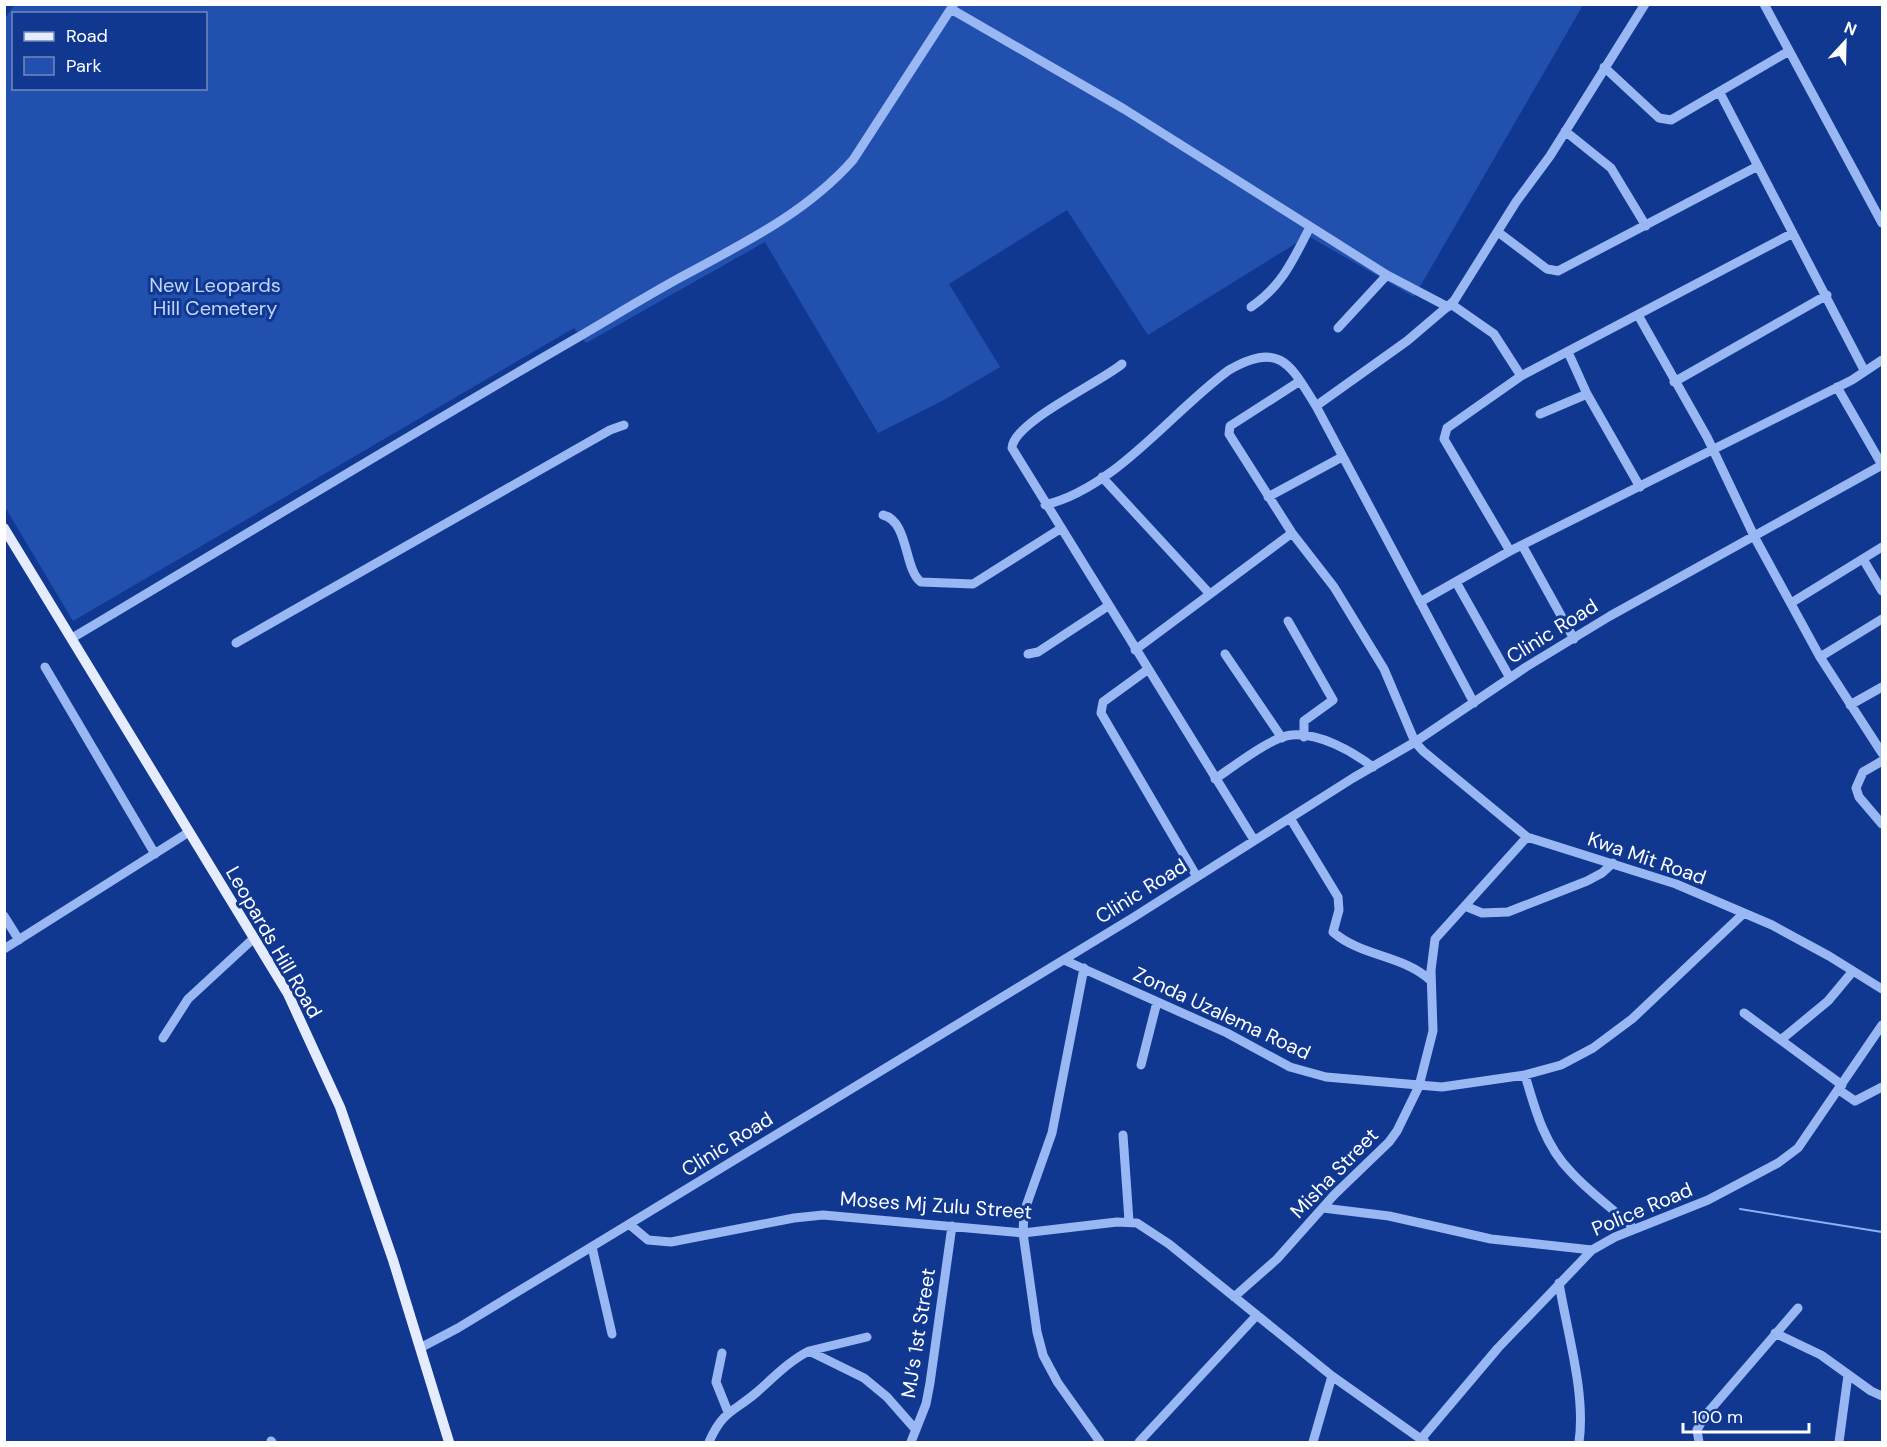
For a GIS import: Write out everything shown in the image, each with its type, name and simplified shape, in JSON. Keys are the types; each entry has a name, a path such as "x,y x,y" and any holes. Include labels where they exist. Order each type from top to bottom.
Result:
{"main road":[{"name":"Leopards Hill Road","path":"4,528 288,994 340,1107 393,1260 449,1443"}],"street":[{"path":"1316,406 1374,366 1449,306 1565,131 1645,4"},
{"path":"1764,4 1882,223"},
{"path":"72,638 537,361 680,278 762,234 804,206 834,181 853,160 952,7 1124,109 1387,275 1449,306 1494,334 1521,376"},
{"path":"1604,68 1665,121 1680,118 1789,51"},
{"path":"1720,93 1864,370"},
{"path":"1565,131 1611,168 1646,225"},
{"path":"1498,232 1553,272 1563,269 1758,166"},
{"path":"1251,308 1270,294 1288,270 1310,227"},
{"path":"1510,551 1448,448 1443,434 1450,425 1521,376 1792,232"},
{"path":"1338,328 1387,275"},
{"path":"1674,382 1827,295"},
{"path":"1638,315 1713,448 1755,538 1820,657 1882,753"},
{"path":"1568,352 1587,394 1640,486"},
{"path":"1045,505 1066,499 1102,477 1157,433 1212,382 1244,362 1273,357 1287,362 1316,406 1474,702"},
{"path":"1420,602 1510,551 1837,387 1882,360"},
{"path":"1122,364 1031,423 1013,440 1014,453 1254,840"},
{"path":"1300,381 1230,426 1228,430 1268,497 1292,533 1334,587 1384,669 1415,742"},
{"path":"1837,387 1882,465"},
{"path":"1540,414 1587,394"},
{"path":"236,643 609,430 624,425"},
{"path":"1268,497 1342,458"},
{"name":"Clinic Road","path":"420,1348 592,1247 1064,960 1415,742 1510,678 1619,610 1755,538 1882,465"},
{"path":"1102,477 1209,593"},
{"path":"883,515 893,521 909,553 917,578 921,582 972,584 1060,529"},
{"path":"1135,650 1292,533"},
{"path":"1522,545 1574,639"},
{"path":"1791,603 1882,547"},
{"path":"1863,559 1882,591"},
{"path":"1456,582 1510,678"},
{"path":"1028,654 1038,652 1108,606"},
{"path":"1820,657 1882,619"},
{"path":"1288,621 1333,700 1304,721 1304,737"},
{"path":"1225,654 1282,738"},
{"path":"45,667 155,854"},
{"path":"1147,670 1103,702 1101,713 1197,877"},
{"path":"1850,705 1882,687"},
{"path":"1215,779 1282,738 1292,735 1346,747 1373,767"},
{"name":"Kwa Mit Road","path":"1415,742 1482,803 1527,837 1676,884 1744,913 1772,925 1882,989"},
{"path":"1882,761 1863,772 1856,788 1859,797 1882,824"},
{"path":"1290,818 1338,897 1339,910 1333,932 1382,957 1412,965 1430,980"},
{"path":"4,949 189,832"},
{"name":"Misha Street","path":"1234,1297 1276,1259 1365,1163 1389,1142 1419,1086 1433,1030 1430,980 1435,939 1527,837"},
{"path":"1466,906 1482,913 1508,912 1587,881 1613,863"},
{"name":"Zonda Uzalema Road","path":"1064,960 1227,1033 1290,1067 1310,1074 1419,1086 1465,1085 1525,1075 1561,1065 1606,1040 1632,1019 1744,913"},
{"path":"4,916 19,939"},
{"path":"163,1038 188,999 254,938"},
{"path":"1084,968 1052,1133 1046,1154 1027,1199 1023,1233 1043,1355 1096,1441"},
{"path":"1782,1039 1828,1001 1853,971"},
{"path":"1141,1065 1157,1002"},
{"path":"1744,1012 1782,1039 1785,1044 1855,1101 1882,1087"},
{"name":"Police Road","path":"1423,1441 1498,1348 1592,1250 1634,1229 1696,1206 1788,1157 1806,1138 1882,1025"},
{"path":"1525,1075 1539,1122 1554,1151 1579,1181 1611,1206 1634,1229"},
{"path":"1123,1135 1130,1221 1148,1228 1332,1376 1423,1441"},
{"path":"1323,1208 1389,1216 1491,1239 1592,1250"},
{"name":"Moses Mj Zulu Street","path":"629,1224 648,1240 664,1242 794,1218 823,1215 1023,1233 1130,1221"},
{"name":"MJ’s 1st Street","path":"911,1443 926,1404 930,1383 952,1226"},
{"path":"592,1247 612,1334"},
{"path":"1559,1283 1577,1387 1580,1418 1579,1443"},
{"path":"1699,1443 1697,1430 1704,1417 1798,1308"},
{"path":"1139,1443 1257,1315"},
{"path":"1775,1333 1821,1355 1882,1396"},
{"path":"709,1443 714,1431 728,1412 809,1351 867,1337"},
{"path":"809,1351 864,1378 887,1397 916,1431"},
{"path":"722,1353 716,1382 728,1412"},
{"path":"1839,1443 1848,1375"},
{"path":"1313,1443 1332,1376"}],"green space":[{"name":"New Leopards Hill Cemetery","path":"15,4 1583,5 1414,297 1308,236 1148,335 1067,210 949,284 1000,367 942,401 878,433 765,242 586,343 574,328 73,621 5,507 4,20"}],"waterway":[{"path":"1740,1209 1882,1232"}]}
